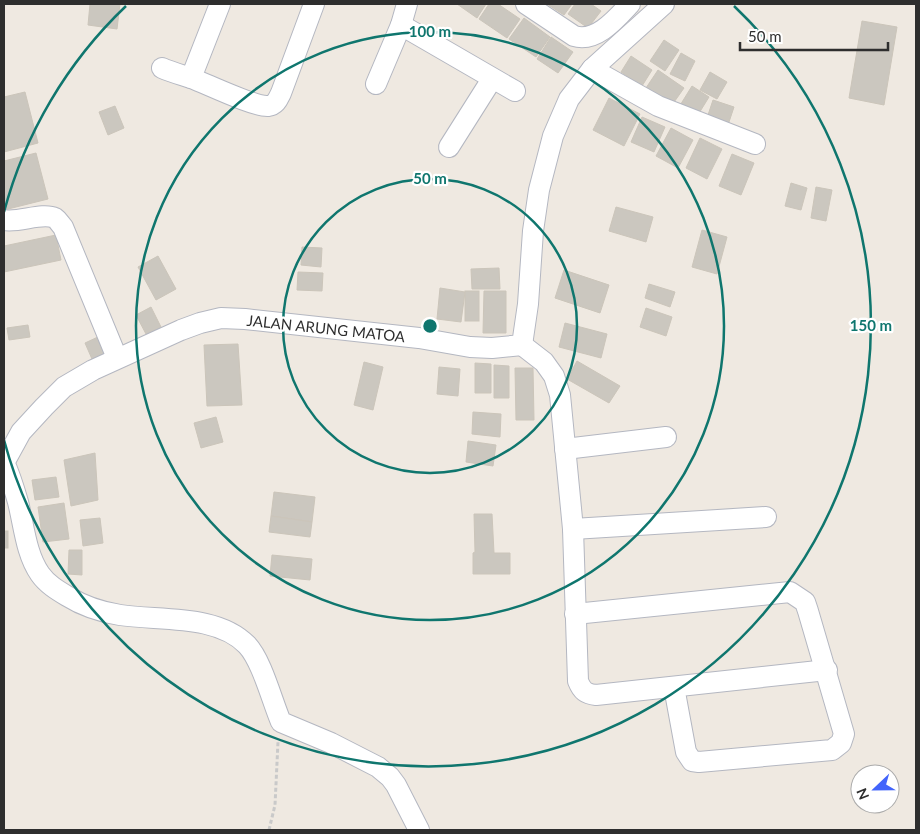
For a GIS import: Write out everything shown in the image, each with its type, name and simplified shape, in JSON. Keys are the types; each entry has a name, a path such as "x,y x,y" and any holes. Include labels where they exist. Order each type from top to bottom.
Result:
{"street":[{"path":"191,78 220,4"},
{"path":"162,68 234,96 263,106 270,106 276,102 281,93 314,4"},
{"path":"376,84 401,25 407,4"},
{"path":"526,4 574,36 582,38 592,36 601,31 630,4"},
{"path":"664,4 592,69 569,99 553,136 539,190 522,345 544,362 554,376 560,395 573,529 578,681 581,689 588,694 596,695 827,670"},
{"path":"401,25 515,91"},
{"path":"592,69 658,106 755,144"},
{"path":"449,147 492,79"},
{"path":"4,220 14,221 48,216 57,219 63,227 117,358"},
{"name":"JALAN ARUNG MATOA","path":"4,462 21,432 64,387 117,358 181,330 221,318 420,338 470,347 492,348 522,345"},
{"path":"565,449 666,437"},
{"path":"4,462 14,485 30,555 40,574 51,586 82,605 96,610 118,615 197,622 221,628 236,635 257,660 281,722 331,743 378,767 396,785 419,830"},
{"path":"573,529 766,517"},
{"path":"575,614 790,592 805,602 827,670 844,734 841,743 832,750 699,762 692,761 686,752 674,687"}],"path":[{"path":"268,830 275,805 276,770 281,722"}],"building":[{"path":"90,4 120,4 117,29 88,25"},
{"path":"457,4 486,4 477,18"},
{"path":"489,4 498,4 520,19 507,38 479,19"},
{"path":"547,4 572,4 564,15"},
{"path":"575,4 591,4 601,11 588,28 568,14"},
{"path":"524,18 550,37 536,57 509,39"},
{"path":"862,21 897,27 884,105 849,98"},
{"path":"551,37 573,52 558,73 537,59"},
{"path":"664,40 679,50 665,71 650,61"},
{"path":"681,53 695,61 685,81 670,74"},
{"path":"631,56 652,70 642,86 621,72"},
{"path":"658,70 684,88 672,105 646,88"},
{"path":"710,72 727,82 717,99 700,90"},
{"path":"692,86 709,97 696,118 679,107"},
{"path":"25,92 38,143 4,152 4,97"},
{"path":"609,98 640,114 624,146 593,130"},
{"path":"713,100 734,107 728,125 707,118"},
{"path":"115,106 124,128 108,135 99,112"},
{"path":"642,117 665,127 654,152 631,142"},
{"path":"671,128 693,140 678,168 656,156"},
{"path":"700,138 722,149 707,179 686,168"},
{"path":"36,153 48,199 4,210 4,161"},
{"path":"732,154 754,163 741,195 719,186"},
{"path":"791,183 807,188 801,210 785,206"},
{"path":"816,187 832,190 826,221 811,218"},
{"path":"616,207 653,217 646,242 609,231"},
{"path":"702,230 727,237 717,274 692,267"},
{"path":"56,235 61,260 4,272 4,246"},
{"path":"302,247 322,248 321,267 301,265"},
{"path":"158,256 176,289 156,300 138,267"},
{"path":"499,268 500,289 472,289 471,269"},
{"path":"564,270 609,285 600,313 555,298"},
{"path":"298,272 323,273 322,291 297,290"},
{"path":"649,284 675,292 670,307 645,298"},
{"path":"440,288 465,292 461,322 437,319"},
{"path":"465,291 479,291 479,321 465,321"},
{"path":"484,291 506,291 506,333 483,333"},
{"path":"151,307 161,327 146,334 136,315"},
{"path":"646,308 672,317 666,336 640,327"},
{"path":"565,323 607,334 601,358 559,347"},
{"path":"28,325 30,337 9,340 7,328"},
{"path":"100,336 107,353 92,359 85,343"},
{"path":"238,344 242,405 207,406 204,345"},
{"path":"577,361 620,386 609,403 567,379"},
{"path":"364,362 383,367 373,410 354,405"},
{"path":"475,363 491,364 491,393 475,393"},
{"path":"494,365 509,366 509,398 494,398"},
{"path":"439,367 460,369 458,396 437,394"},
{"path":"515,368 533,368 534,420 516,420"},
{"path":"473,412 501,414 500,437 472,434"},
{"path":"216,417 223,442 201,448 194,423"},
{"path":"468,441 496,445 493,466 466,462"},
{"path":"95,453 98,500 71,506 64,460"},
{"path":"56,477 59,497 35,500 32,480"},
{"path":"274,492 315,497 312,522 271,516"},
{"path":"64,503 69,539 43,542 38,507"},
{"path":"474,514 492,514 494,553 510,553 510,574 473,574 473,553 475,552"},
{"path":"271,516 312,522 310,537 269,532"},
{"path":"100,518 103,543 83,546 80,520"},
{"path":"4,531 8,531 8,548 4,548"},
{"path":"69,550 82,550 82,575 68,574"},
{"path":"272,555 312,559 310,580 270,576"}]}
